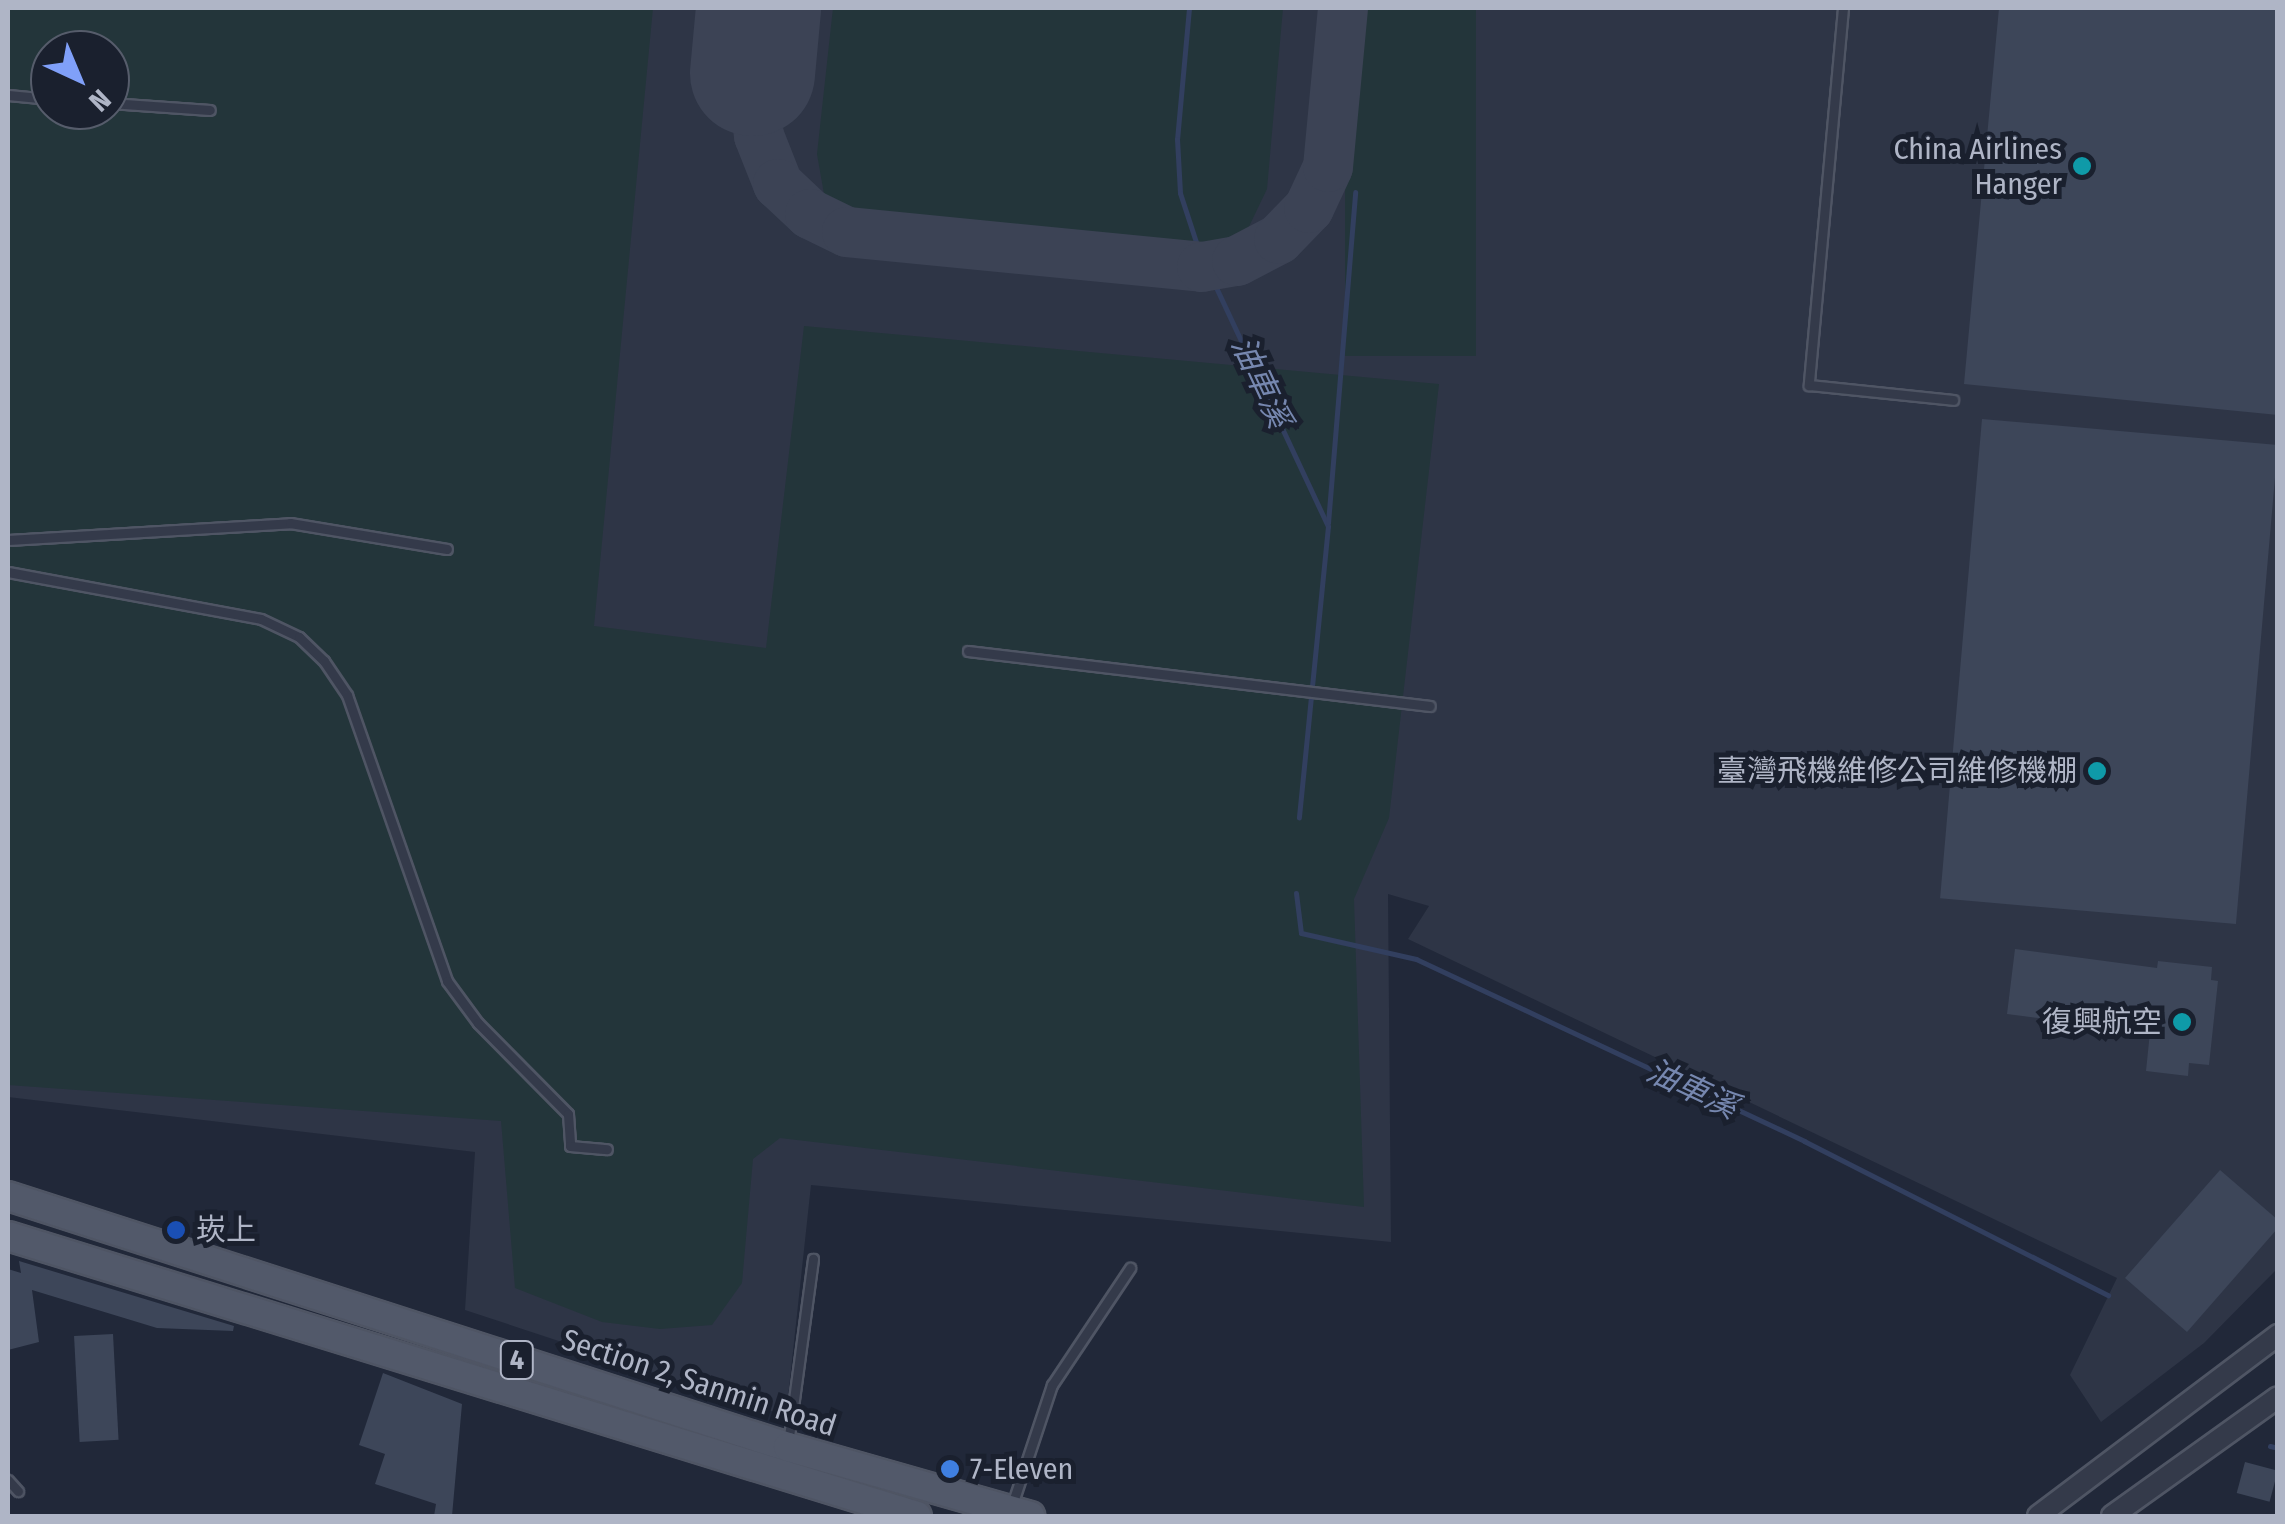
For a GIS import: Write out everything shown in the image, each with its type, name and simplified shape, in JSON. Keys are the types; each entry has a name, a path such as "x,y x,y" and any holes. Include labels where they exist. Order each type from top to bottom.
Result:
{"main road":[{"name":"Section 2, Sanmin Road","path":"8,1196 788,1447 1020,1514"},
{"name":"Section 2, Sanmin Road","path":"8,1236 914,1516"}],"street":[{"path":"2038,1516 2278,1335"},
{"path":"2112,1516 2278,1397"}],"lane":[{"path":"1843,8 1809,385 1954,400"},
{"path":"130,104 210,110"},
{"path":"8,540 290,523 447,549"},
{"path":"8,572 261,619 299,637 324,660 347,695 447,981 478,1024 568,1114 570,1146 607,1150"},
{"path":"968,651 1284,693 1430,706"},
{"path":"788,1447 813,1259"},
{"path":"1020,1514 1052,1384 1130,1268"},
{"path":"8,1480 18,1490"}],"shaded area":[{"path":"8,8 2277,8 2277,1269 2204,1343 2101,1422 2070,1375 2117,1278 1408,939 1429,906 1388,894 1391,1242 811,1185 786,1416 465,1310 475,1152 8,1097"},
{"path":"8,8 653,8 594,626 766,648 804,326 1439,384 1389,818 1354,899 1364,1207 780,1138 753,1159 742,1283 712,1325 660,1329 602,1322 515,1288 501,1121 8,1085"},
{"path":"833,8 1283,8 1267,189 1231,264 1185,284 888,255 847,232 824,194 817,154"},
{"path":"1345,8 1476,8 1476,356 1345,356"}],"building":[{"name":"China Airlines Hanger","path":"1999,8 2278,8 2278,415 1964,384"},
{"name":"臺灣飛機維修公司維修機棚","path":"1982,419 2278,445 2236,924 1940,898"},
{"path":"2015,949 2157,968 2158,961 2212,967 2211,980 2218,981 2209,1065 2189,1063 2188,1076 2146,1071 2150,1032 2007,1014"},
{"path":"2220,1170 2278,1220 2278,1228 2187,1332 2125,1278"},
{"path":"19,1261 234,1326 233,1331 157,1328 32,1290 39,1342 8,1350 8,1269 21,1273"},
{"path":"113,1334 119,1440 80,1442 74,1336"},
{"path":"383,1373 462,1404 452,1516 434,1516 436,1504 375,1484 385,1454 359,1445"},
{"path":"2245,1462 2278,1471 2270,1502 2237,1493"}],"waterway":[{"name":"油車溪","path":"1189,8 1177,139 1180,193 1199,251 1328,526 1299,818"},
{"path":"1328,523 1355,192"},
{"name":"油車溪","path":"1296,893 1301,933 1416,959 1804,1141 2108,1295"},
{"name":"油車溪","path":"2270,1446 2278,1448"}],"taxiway":[{"path":"752,73 759,136 778,184 810,214 847,232 1202,267 1237,261 1279,239 1309,208 1328,167 1343,8"}],"runway":[{"path":"752,73 758,8"}],"place":[{"name":"China Airlines Hanger","path":"2082,166"},
{"name":"臺灣飛機維修公司維修機棚","path":"2097,771"},
{"name":"復興航空","path":"2182,1022"},
{"name":"崁上","path":"176,1230"},
{"name":"7-Eleven","path":"950,1469"}]}
